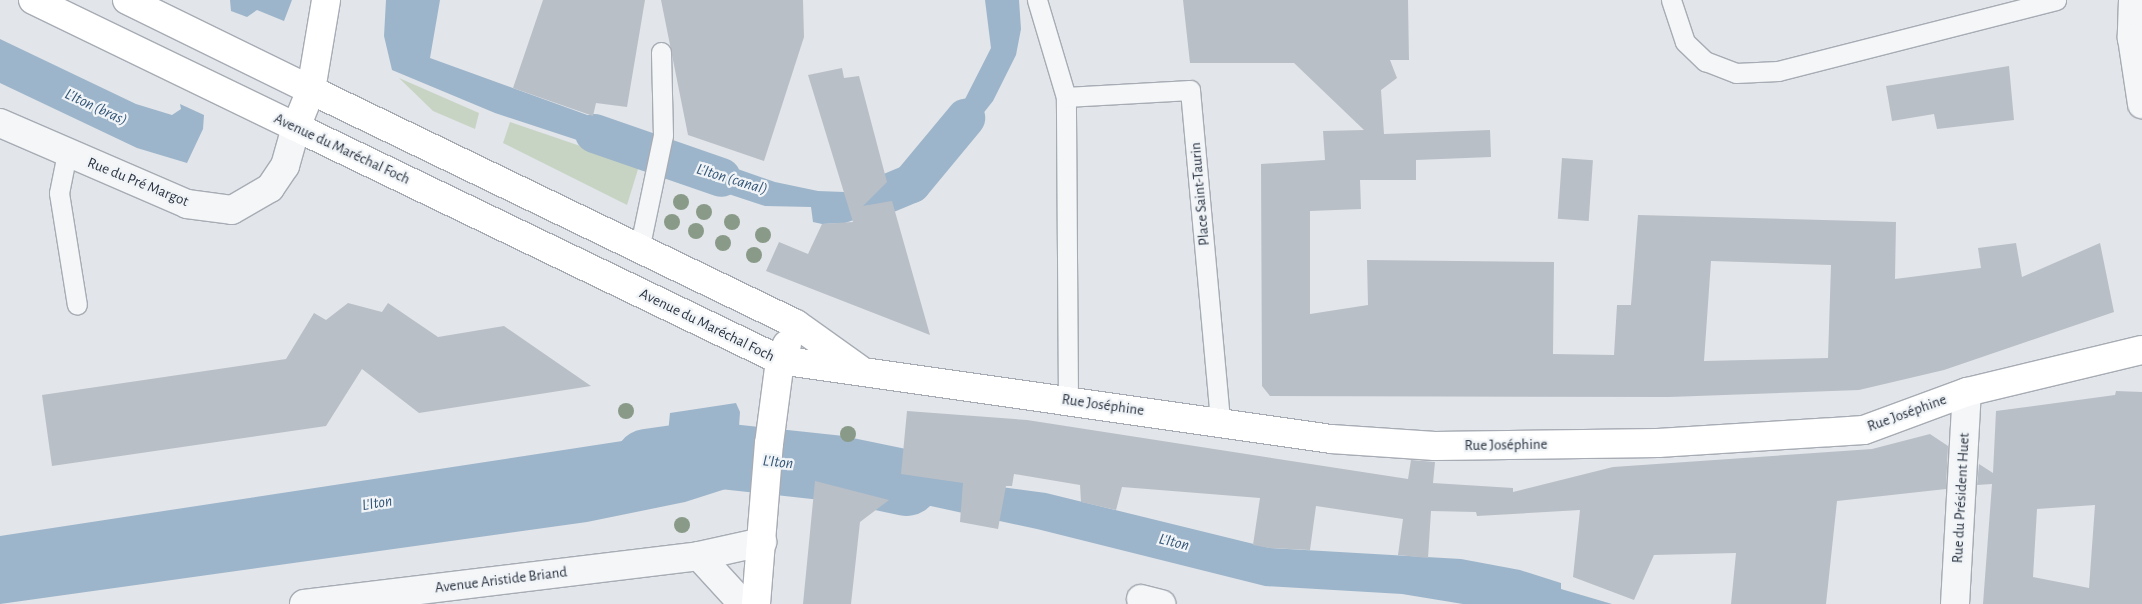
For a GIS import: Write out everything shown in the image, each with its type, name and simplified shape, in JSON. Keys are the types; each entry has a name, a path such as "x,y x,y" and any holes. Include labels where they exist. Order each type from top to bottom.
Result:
{"main road":[{"name":"Avenue du Maréchal Foch","path":"33,0 780,360 862,371"},
{"path":"127,0 638,250 796,324 862,371"},
{"path":"296,127 311,90 326,0"},
{"path":"756,604 769,444 780,360 796,324"},
{"name":"Rue Joséphine","path":"862,371 1331,439 1435,446 1658,442 1864,430 1967,392 2142,350"}],"street":[{"path":"2133,0 2132,38 2142,104"},
{"name":"Rue du Pré Margot","path":"0,124 187,204 232,210 270,188 285,166 296,127"},
{"name":"Rue du Président Huet","path":"1955,604 1967,392"},
{"name":"Avenue Aristide Briand","path":"304,604 699,556 762,542"},
{"path":"699,556 743,604"}],"lane":[{"path":"1037,0 1066,97 1068,400"},
{"path":"1671,0 1685,42 1705,61 1736,73 1778,71 2056,0"},
{"path":"638,250 663,134 661,52"},
{"name":"Place Saint-Taurin","path":"1066,97 1190,90 1220,422"},
{"path":"67,154 59,193 77,305"}],"green space":[{"path":"399,78 479,113 475,129 433,111"},
{"path":"510,122 639,166 627,205 503,143"}],"water":[{"path":"230,0 292,0 284,21 257,10 247,17 231,11"},
{"path":"386,0 440,0 430,58 648,137 641,161 495,113 392,70 384,36"},
{"path":"985,0 1019,0 1021,29 1016,55 993,101 935,174 926,144 962,105 991,48"},
{"name":"L'Iton (bras)","path":"0,39 136,104 172,115 181,109 180,104 204,115 203,129 187,163 137,148 0,83"},
{"path":"675,147 775,182 818,191 844,192 881,185 905,165 916,198 894,201 894,206 845,223 822,224 813,222 811,207 765,206 668,174"},
{"path":"736,403 740,412 735,486 685,502 587,522 0,604 0,536 668,434 670,413"},
{"path":"818,450 901,474 1046,493 1270,548 1461,559 1520,570 1561,583 1561,589 1612,604 1463,604 1402,594 1265,586 1037,529 815,481"}],"building":[{"path":"543,0 645,0 627,107 596,103 593,116 513,88"},
{"path":"661,0 803,0 804,37 764,161 688,135"},
{"path":"1183,0 1408,0 1409,60 1390,60 1397,78 1381,90 1384,134 1490,130 1491,157 1416,160 1416,180 1360,180 1361,209 1310,211 1310,314 1368,305 1367,260 1554,262 1553,354 1614,355 1617,305 1631,305 1638,215 1896,222 1895,279 1981,268 1978,248 2016,243 2022,277 2100,243 2114,312 1944,370 1859,390 1669,397 1270,396 1262,386 1261,164 1325,160 1323,131 1364,130 1294,63 1190,63","holes":["1711,261 1831,265 1828,358 1704,361"]},
{"path":"2009,66 2014,120 1937,129 1934,114 1892,121 1886,86"},
{"path":"842,68 844,78 859,76 887,182 863,206 892,201 930,335 766,271 779,242 808,254 822,224 853,222 808,75"},
{"path":"1562,158 1593,160 1589,221 1558,219"},
{"path":"348,303 382,312 388,303 438,337 504,326 591,386 419,413 362,369 326,426 52,466 42,395 286,359 314,313 326,320"},
{"path":"2116,391 2142,392 2142,604 1983,604 1992,484 1977,485 1979,464 1993,473 1996,411 2115,395","holes":["2095,505 2089,588 2033,577 2037,509"]},
{"path":"907,411 1027,420 1408,479 1411,460 1435,462 1433,483 1513,488 1513,492 1613,467 1872,449 1930,434 1948,446 1946,489 1837,501 1826,604 1731,604 1736,553 1654,555 1634,600 1573,577 1580,510 1477,516 1476,512 1431,511 1428,558 1398,555 1403,519 1316,506 1310,550 1269,548 1253,545 1260,498 1122,487 1116,510 1081,502 1080,485 1014,474 1012,486 1006,486 998,529 960,522 963,483 901,474"},
{"path":"815,481 889,500 860,522 851,604 803,604"}],"waterway":[{"name":"L'Iton (canal)","path":"863,203 911,183 965,118"},
{"name":"L'Iton (canal)","path":"594,133 721,177"},
{"name":"L'Iton","path":"647,462 703,454 840,469 907,483"}]}
